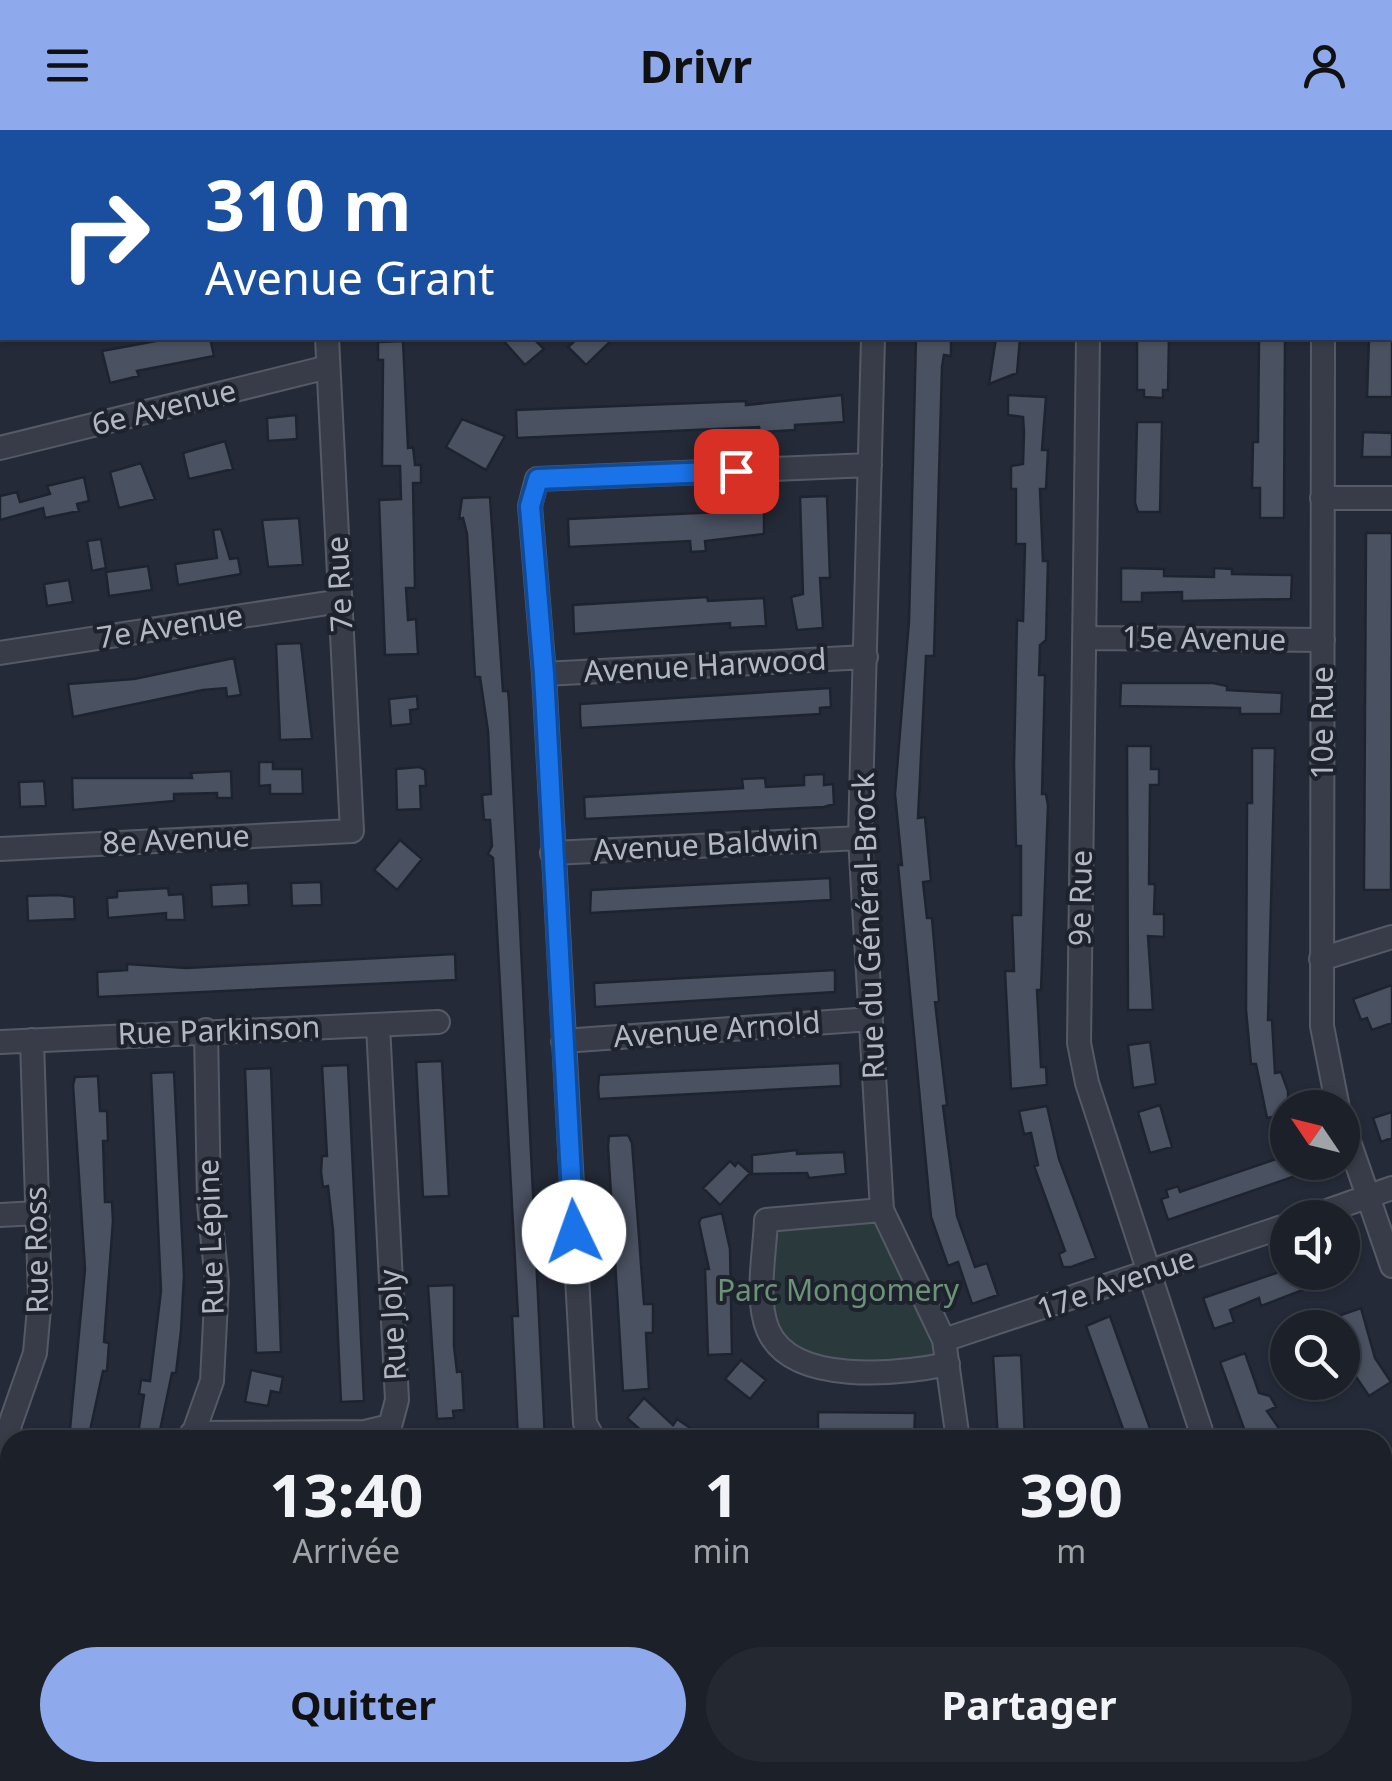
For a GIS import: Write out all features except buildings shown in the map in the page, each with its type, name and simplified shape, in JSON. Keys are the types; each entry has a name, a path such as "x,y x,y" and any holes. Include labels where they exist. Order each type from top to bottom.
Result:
{"street":[{"name":"7e Rue","path":"327,340 352,831"},
{"name":"Rue du Général-Brock","path":"872,340 860,838 882,1210 944,1340 957,1430"},
{"name":"9e Rue","path":"1088,340 1079,1044 1201,1430"},
{"name":"10e Rue","path":"1323,340 1322,1026 1334,1090"},
{"name":"6e Avenue","path":"0,448 328,367"},
{"path":"589,1430 585,1423 544,674 530,506 538,479 870,465"},
{"path":"1322,498 1392,498"},
{"name":"7e Avenue","path":"0,652 340,602"},
{"name":"15e Avenue","path":"1085,638 1324,640"},
{"name":"Avenue Harwood","path":"544,674 866,657"},
{"name":"8e Avenue","path":"0,849 352,831"},
{"name":"Avenue Baldwin","path":"552,854 860,838"},
{"path":"1321,959 1392,937"},
{"name":"Avenue Arnold","path":"563,1041 871,1019"},
{"name":"Rue Parkinson","path":"0,1042 438,1022"},
{"name":"Rue Joly","path":"373,1430 390,1426 397,1400 378,1025"},
{"name":"Rue Lépine","path":"194,1430 212,1381 216,1282 209,1204 206,1030"},
{"name":"Rue Ross","path":"5,1430 10,1402 35,1353 40,1296 32,1040"},
{"path":"1360,1178 1392,1266"},
{"path":"1358,1200 1392,1188"},
{"path":"882,1210 766,1220 764,1295 768,1330 792,1359 807,1366 909,1369 948,1364"},
{"path":"0,1215 37,1213"},
{"name":"17e Avenue","path":"944,1340 1270,1231"}],"green space":[{"name":"Parc Mongomery","path":"882,1210 948,1364 833,1369 772,1336 765,1225"}],"route":[{"path":"574,1232 544,674 530,506 538,479 736,471"}]}
